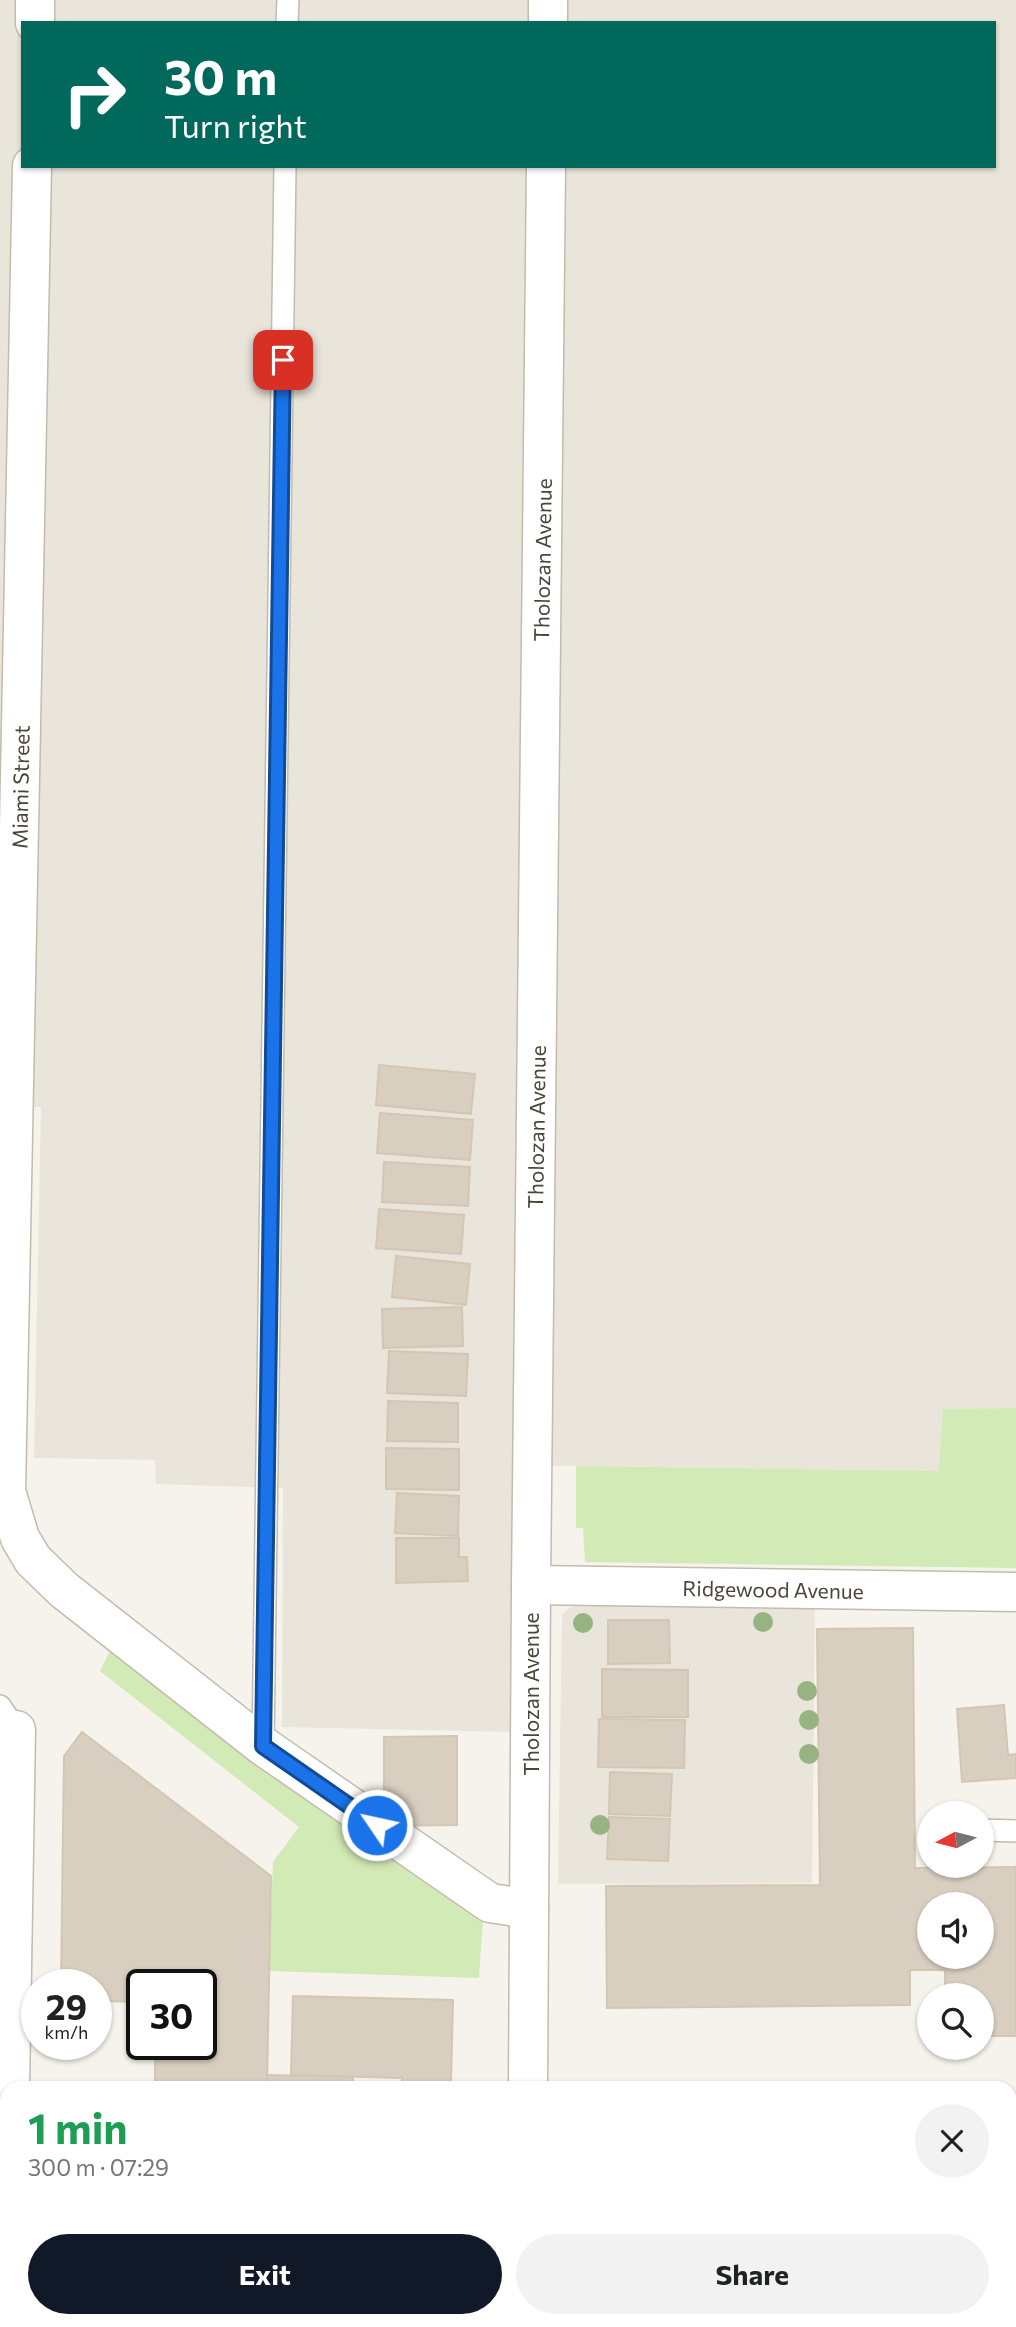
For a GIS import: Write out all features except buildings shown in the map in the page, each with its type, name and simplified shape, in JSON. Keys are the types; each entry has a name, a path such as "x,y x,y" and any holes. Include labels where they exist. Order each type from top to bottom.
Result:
{"street":[{"path":"35,0 35,21"},
{"path":"548,0 548,21"},
{"name":"Miami Street","path":"32,168 6,1134 6,1492 20,1538 33,1560 64,1590 263,1746 490,1903 529,1909"},
{"name":"Tholozan Avenue","path":"528,2081 546,168"},
{"name":"Ridgewood Avenue","path":"531,1585 1016,1592"},
{"path":"8,1718 10,2081"}],"lane":[{"path":"287,21 288,0"},
{"path":"263,1746 285,168"},
{"path":"994,1830 1016,1831"}],"shaded area":[{"path":"0,0 1016,0 1016,1408 943,1409 940,1471 515,1465 511,1732 282,1727 283,1488 156,1484 155,1460 34,1458 41,1107 0,1106"},
{"path":"572,1606 815,1607 812,1883 558,1884 562,1614"}],"green space":[{"path":"1016,1408 1016,1568 585,1562 583,1528 576,1528 576,1466 939,1471 943,1409"},
{"path":"115,1640 483,1917 479,1978 269,1971 273,1862 299,1827 100,1671"}],"route":[{"path":"283,360 263,1746 377,1825"}]}
